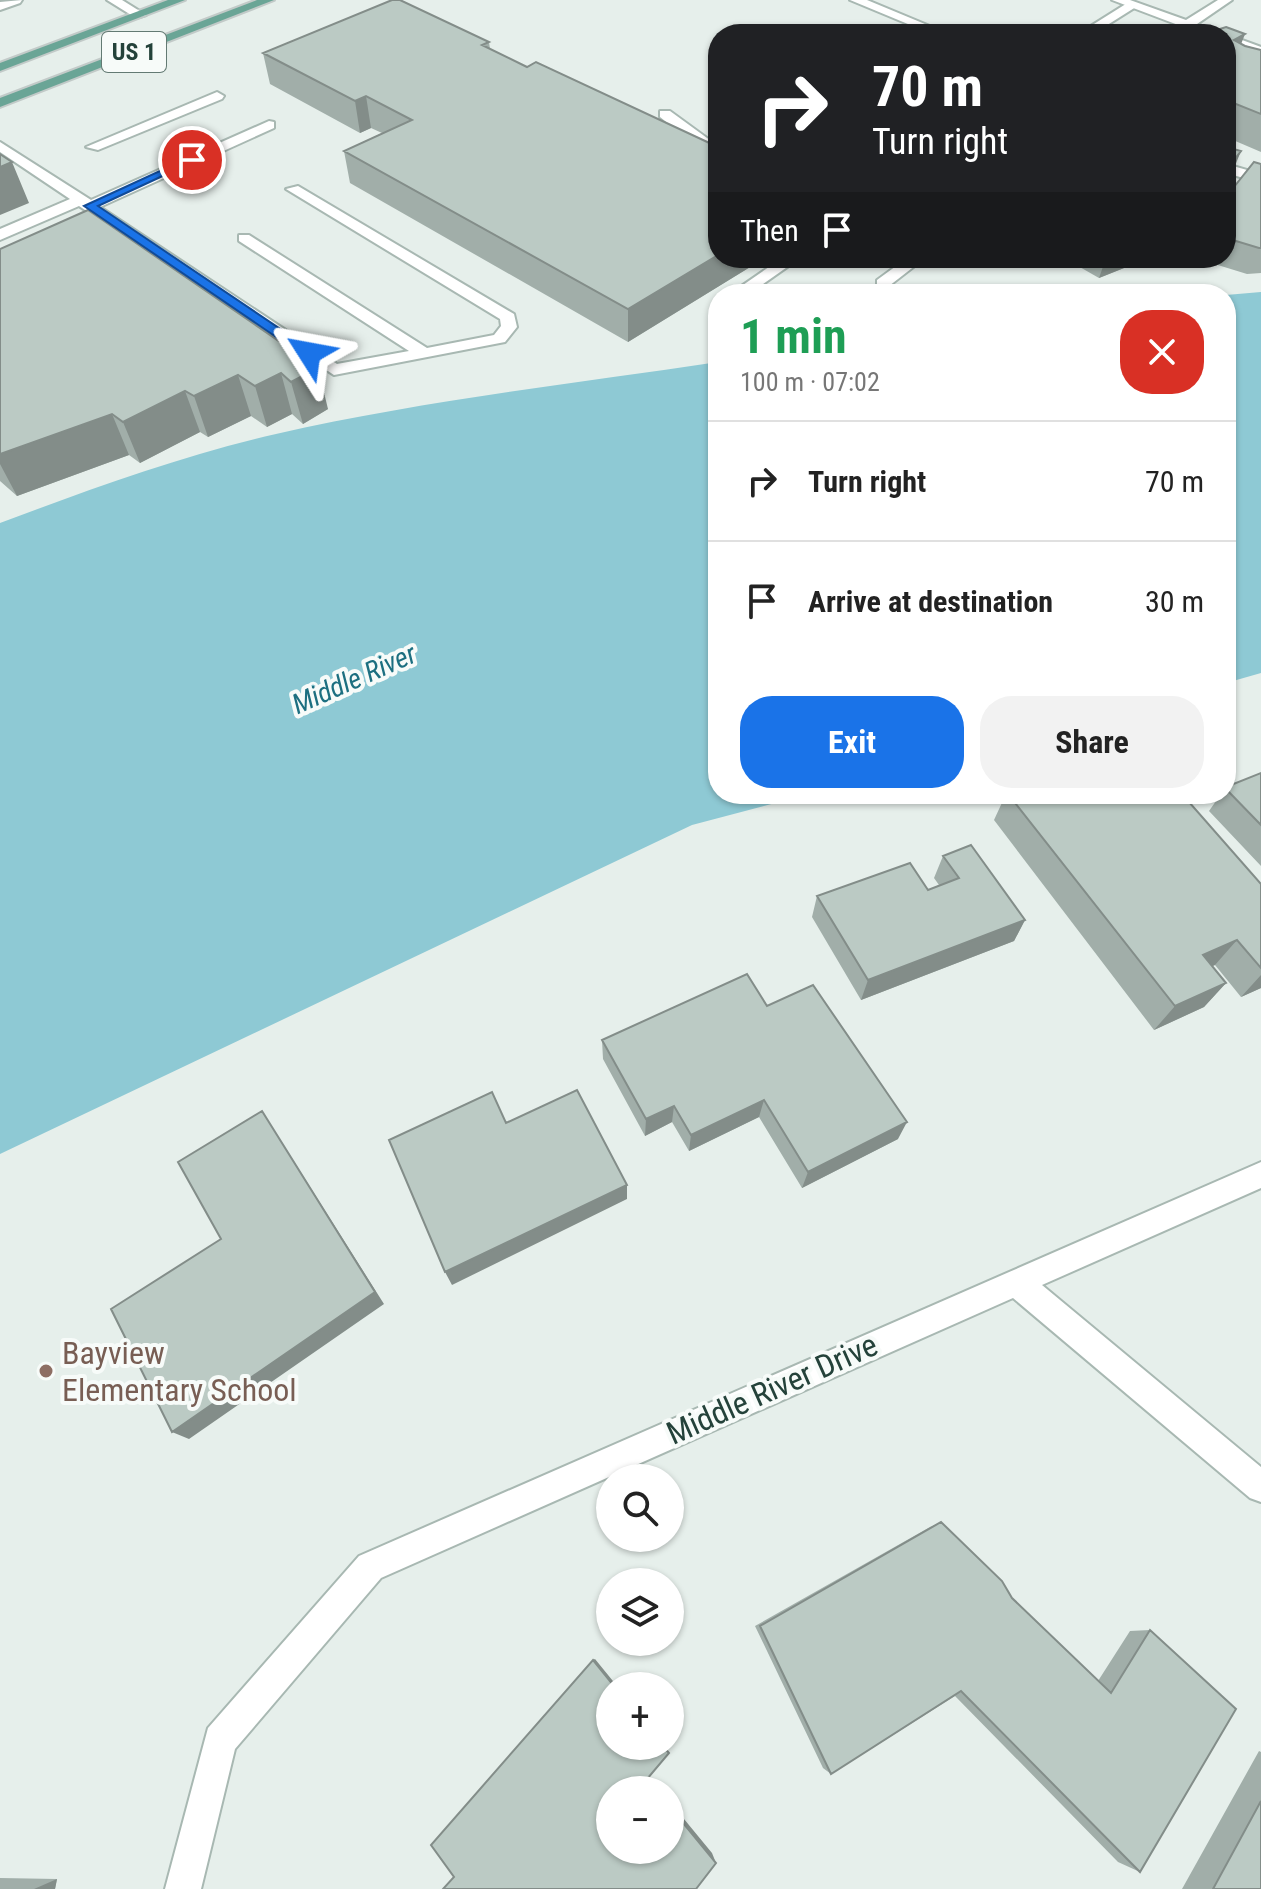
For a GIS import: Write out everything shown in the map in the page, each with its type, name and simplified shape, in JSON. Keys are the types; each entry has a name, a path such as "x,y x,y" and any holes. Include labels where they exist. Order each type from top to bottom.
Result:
{"main road":[{"name":"US 1","path":"0,67 179,0"},
{"name":"US 1","path":"0,103 268,0"}],"street":[{"path":"0,6 16,0"},
{"path":"113,0 140,15"},
{"path":"856,0 917,24"},
{"path":"1118,0 1184,24"},
{"path":"1189,24 1226,0"},
{"path":"1101,24 1133,5"},
{"path":"1236,42 1261,51"},
{"path":"93,147 217,96"},
{"path":"665,114 708,146"},
{"path":"0,235 85,203 269,125"},
{"path":"0,146 334,370 499,339 509,327 508,317 293,189"},
{"path":"1236,171 1261,179"},
{"path":"87,228 109,219"},
{"path":"244,238 424,353"},
{"path":"753,284 777,268"},
{"path":"883,283 903,268"},
{"name":"Middle River Drive","path":"183,1889 220,1740 370,1567 1261,1175"},
{"path":"1016,1282 1261,1487"}],"water":[{"path":"1261,292 1261,673 1236,680 1236,294"},
{"name":"Middle River","path":"708,363 708,804 771,804 692,825 0,1154 0,523 171,463 241,443 331,422"}],"building":[{"path":"392,0 400,0 489,42 482,45 527,67 536,62 708,142 708,261 628,309 344,151 412,120 366,96 355,101 263,53"},
{"path":"1236,41 1261,50 1261,114 1236,104"},
{"path":"0,154 12,162 0,167"},
{"path":"1254,162 1261,164 1261,248 1236,241 1236,184"},
{"path":"88,210 318,368 291,382 281,373 255,386 238,375 194,396 185,391 123,422 112,414 0,454 0,249"},
{"path":"1261,773 1261,825 1236,799 1236,783"},
{"path":"1016,804 1191,804 1261,884 1261,968 1237,940 1203,955 1226,983 1175,1006"},
{"path":"971,845 1025,920 868,980 817,896 910,863 928,890 959,878 943,856"},
{"path":"747,974 767,1006 813,985 907,1122 808,1172 764,1100 691,1135 674,1106 646,1119 602,1040"},
{"path":"577,1090 627,1185 445,1272 389,1140 492,1092 506,1123"},
{"path":"262,1111 375,1292 172,1432 111,1309 221,1239 178,1162"},
{"path":"941,1522 1002,1581 1012,1598 1111,1693 1150,1630 1236,1709 1140,1872 961,1691 831,1774 760,1626"},
{"path":"593,1660 603,1672 596,1672 596,1760 663,1760 650,1776 596,1776 596,1864 684,1864 684,1824 716,1863 696,1889 443,1889 454,1877 431,1845"},
{"path":"1261,1801 1261,1889 1213,1889"}],"place":[{"name":"Bayview Elementary School","path":"46,1371"}],"route":[{"path":"192,160 90,206 309,353"}]}
